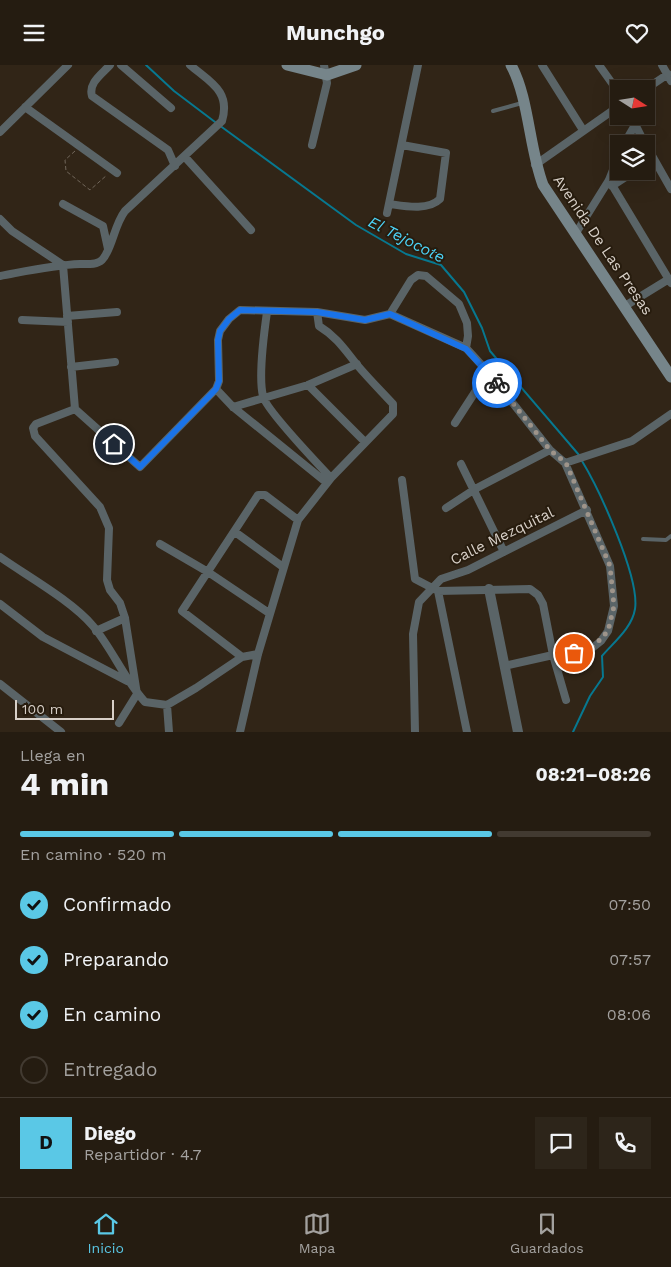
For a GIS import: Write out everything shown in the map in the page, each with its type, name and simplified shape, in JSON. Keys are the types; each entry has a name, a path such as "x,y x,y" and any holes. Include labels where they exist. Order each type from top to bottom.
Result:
{"main road":[{"path":"287,65 326,70 356,65"},
{"name":"Avenida De Las Presas","path":"511,65 522,103 535,165 543,185 671,377"}],"street":[{"path":"0,132 68,65"},
{"path":"110,65 91,87 92,96 168,150 175,166"},
{"path":"121,65 171,108"},
{"path":"0,276 63,265 95,263 103,259 117,220 124,211 222,122 226,109 220,91 190,65"},
{"path":"387,213 418,65"},
{"path":"542,65 583,130"},
{"path":"599,65 610,80"},
{"path":"655,84 670,77 662,65"},
{"path":"312,145 326,70"},
{"path":"25,107 115,171"},
{"path":"535,165 610,113"},
{"path":"629,135 635,125 641,135"},
{"path":"390,205 413,207 436,203 440,199 446,153 402,145"},
{"path":"185,157 251,230"},
{"path":"655,161 671,189"},
{"path":"576,233 611,180"},
{"path":"610,183 616,180"},
{"path":"610,183 670,281 625,306"},
{"path":"63,204 104,226 108,249"},
{"path":"0,219 12,231 63,265"},
{"path":"63,265 75,409 140,467 216,389 219,381 218,340 220,331 229,319 240,310 317,312 365,320 390,314 466,349 488,372 550,450 566,463 610,566 614,606 612,620 605,636 591,649 504,666"},
{"path":"390,314 411,280 418,275 426,276 459,304 467,323 466,349"},
{"path":"22,320 68,319 117,312"},
{"path":"267,312 263,342 263,397 329,481"},
{"path":"240,732 269,613 298,520 329,481 393,414 395,407 356,364 339,341 319,326 317,312"},
{"path":"71,367 115,362"},
{"path":"233,407 308,385 356,364"},
{"path":"455,423 488,372"},
{"path":"308,385 365,442"},
{"path":"216,389 233,407 329,481"},
{"path":"75,409 36,424 33,428 35,436 100,507 109,528 108,580 110,590 120,603 125,618 138,694 119,723"},
{"path":"566,463 632,441 671,414"},
{"path":"446,508 475,489 550,450"},
{"path":"462,464 504,552"},
{"path":"402,480 415,579 434,589 530,589 538,595 543,604 553,655 566,700"},
{"path":"242,657 182,611 258,495 265,495 298,520"},
{"name":"Calle Mezquital","path":"434,589 441,579 468,570 587,510"},
{"path":"234,532 283,567"},
{"path":"160,543 208,572 269,613"},
{"path":"0,557 64,601 96,631 128,682 145,702 167,705 196,689 242,657 258,654"},
{"path":"415,732 415,617 419,602 434,589"},
{"path":"434,589 467,732"},
{"path":"489,589 518,732"},
{"path":"0,604 43,637 128,682"},
{"path":"96,631 125,618"},
{"path":"0,684 61,732"},
{"path":"167,705 169,732"},
{"path":"47,732 50,723"}],"lane":[{"path":"493,111 522,103"},
{"path":"643,539 666,540 671,536"}],"path":[{"path":"80,146 65,160 66,171 90,190 115,171"}],"waterway":[{"name":"El Tejocote","path":"146,65 174,91 215,122"},
{"name":"El Tejocote","path":"219,125 356,225 406,254 441,265 464,292 482,328 490,351 579,455"},
{"name":"El Tejocote","path":"573,732 590,696 603,677 602,656 626,629 635,609 635,595 625,556 608,512 582,461"}],"way so far":[{"path":"497,383 550,450 566,463 610,566 614,606 608,631 601,641 591,649 574,653"}],"route":[{"path":"114,444 140,467 216,389 219,381 218,340 220,331 229,319 240,310 317,312 365,320 390,314 466,349 497,383"}]}
